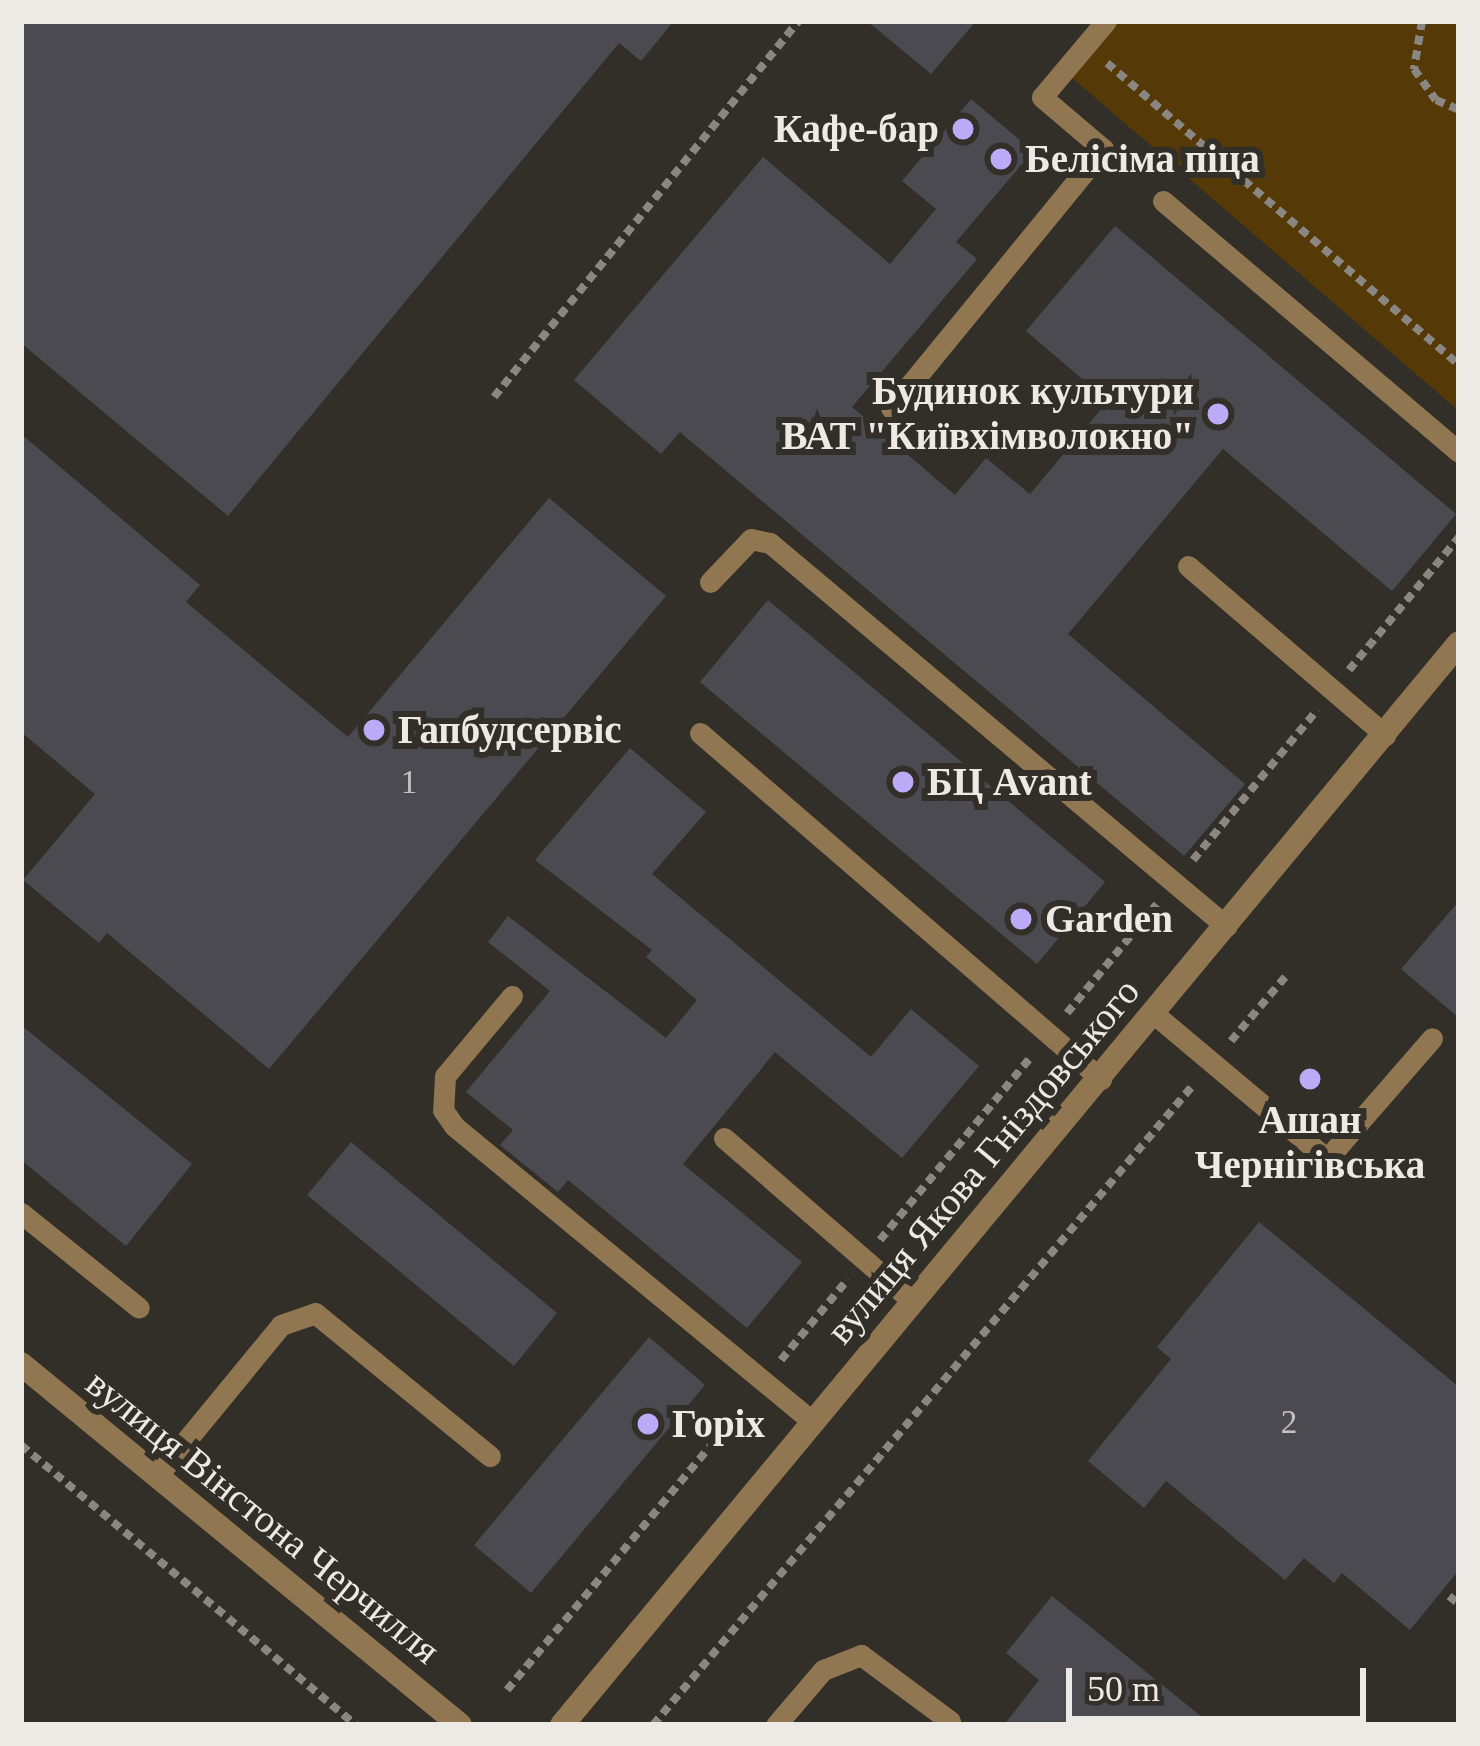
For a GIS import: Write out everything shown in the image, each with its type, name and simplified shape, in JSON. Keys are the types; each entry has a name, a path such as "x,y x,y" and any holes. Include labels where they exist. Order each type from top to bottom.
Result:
{"street":[{"name":"вулиця Якова Гніздовського","path":"562,1725 1459,644"},
{"name":"вулиця Вінстона Черчилля","path":"21,1364 460,1725"}],"lane":[{"path":"891,408 1102,149 1042,97 1106,21"},
{"path":"1163,200 1459,452"},
{"path":"710,582 751,539 770,543 1226,926"},
{"path":"1189,566 1384,735"},
{"path":"700,733 1101,1078"},
{"path":"512,996 445,1076 443,1110 813,1422"},
{"path":"1153,1013 1328,1159 1432,1038"},
{"path":"724,1138 913,1302"},
{"path":"21,1213 139,1308"},
{"path":"157,1476 281,1325 315,1313 490,1456"},
{"path":"776,1725 823,1670 861,1654 950,1721"}],"path":[{"path":"494,397 798,21"},
{"path":"1422,21 1414,69 1436,100 1459,110"},
{"path":"1117,50 1105,65 1459,364"},
{"path":"1338,684 1459,537"},
{"path":"1187,867 1323,702"},
{"path":"1051,1033 1172,886"},
{"path":"653,1725 1285,977"},
{"path":"870,1253 1036,1051"},
{"path":"507,1690 855,1271"},
{"path":"21,1445 356,1725"},
{"path":"1449,1596 1459,1604"}],"shaded area":[{"path":"1117,21 1459,21 1459,411 1070,76"}],"building":[{"path":"21,21 674,21 641,61 619,43 228,516 21,343"},
{"path":"867,21 976,21 931,74"},
{"path":"971,99 1033,151 956,242 977,259 852,407 955,495 986,458 1030,494 1108,401 1026,331 1115,226 1456,514 1392,591 1223,449 1068,634 1245,784 1184,856 680,432 661,454 574,380 763,157 890,264 936,209 902,181"},
{"path":"21,434 200,585 186,602 348,737 549,498 666,596 269,1069 107,933 99,943 23,880 95,794 21,732"},
{"name":"БЦ Avant","path":"768,600 1105,882 1037,964 700,682"},
{"path":"630,748 706,812 652,874 871,1057 911,1009 979,1066 902,1158 775,1052 683,1164 802,1262 747,1328 568,1180 558,1192 500,1145 513,1130 466,1092 550,991 488,942 508,916 666,1038 697,1000 646,957 652,950 535,860"},
{"path":"1459,901 1459,1018 1401,969"},
{"path":"21,1025 192,1164 126,1246 21,1160"},
{"path":"351,1142 557,1313 514,1366 307,1195"},
{"path":"1259,1222 1459,1387 1459,1570 1410,1630 1342,1573 1334,1583 1304,1558 1285,1580 1166,1481 1144,1508 1088,1461 1171,1359 1157,1347"},
{"path":"649,1337 705,1385 531,1593 474,1545"},
{"path":"1052,1596 1212,1725 1004,1725 1039,1680 1006,1653"}],"place":[{"name":"Кафе-бар","path":"963,129"},
{"name":"Белісіма піца","path":"1001,159"},
{"name":"Будинок культури ВАТ \"Київхімволокно\"","path":"1218,414"},
{"name":"Гапбудсервіс","path":"374,730"},
{"name":"БЦ Avant","path":"903,782"},
{"name":"Garden","path":"1021,919"},
{"name":"Ашан Чернігівська","path":"1310,1079"},
{"name":"Горіх","path":"648,1424"}]}
